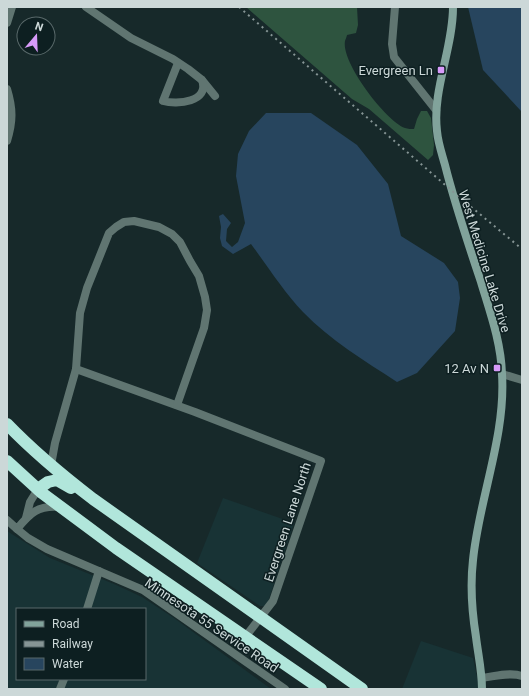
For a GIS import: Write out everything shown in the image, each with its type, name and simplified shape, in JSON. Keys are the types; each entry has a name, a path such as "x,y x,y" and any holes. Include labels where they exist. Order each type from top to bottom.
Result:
{"highway":[{"path":"7,424 20,438 93,499 362,689"},
{"path":"7,461 60,507 116,548 246,636 320,689"},
{"path":"38,489 48,482 57,480 119,523 124,526 130,525"}],"street":[{"path":"7,22 12,7"},
{"path":"86,7 131,38 188,69 202,80 216,96"},
{"path":"395,7 392,44 394,57 436,110"},
{"name":"West Medicine Lake Drive","path":"453,7 452,26 436,110 437,131 440,151 450,190 497,335 502,374 500,415 491,467 478,525 472,564 473,615 482,678 482,689"},
{"path":"178,63 163,101 171,103 189,101 197,97 204,86 202,80"},
{"path":"7,89 12,113 12,126 7,141"},
{"path":"51,464 55,443 76,369 80,313 87,288 109,233 124,222 134,221 159,227 172,234 180,242 199,276 208,310 204,328 177,405 76,369"},
{"path":"502,374 522,380"},
{"name":"Evergreen Lane North","path":"177,405 321,461 273,601 246,636"},
{"path":"26,518 30,502 38,489"},
{"path":"17,529 26,518 37,509 48,506 60,507"},
{"name":"Minnesota 55 Service Road","path":"7,520 28,538 47,549 143,590 285,689"},
{"path":"87,608 99,571"},
{"path":"482,678 505,675 522,676"}],"shaded area":[{"path":"223,498 294,523 267,605 260,606 197,563"},
{"path":"7,531 50,558 142,597 174,618 271,689 7,689"},
{"path":"421,641 473,658 479,686 478,689 402,689"}],"green space":[{"path":"246,7 357,7 358,25 356,33 347,35 345,41 350,62 357,76 387,114 405,128 414,129 421,111 427,111 431,118 434,145 433,155 428,160 369,109 352,99"}],"water":[{"path":"468,7 522,7 522,112 483,70"},
{"path":"266,113 311,113 357,145 388,184 401,236 444,263 458,282 460,298 455,331 417,373 397,382 348,350 313,322 283,288 251,244 233,254 222,246 219,216 223,214 231,223 227,229 226,241 232,247 238,242 245,223 236,176 238,154 249,131"}],"railway":[{"path":"239,7 458,196 522,249"}],"place":[{"name":"Evergreen Ln","path":"441,70"},
{"name":"12 Av N","path":"497,368"}]}
